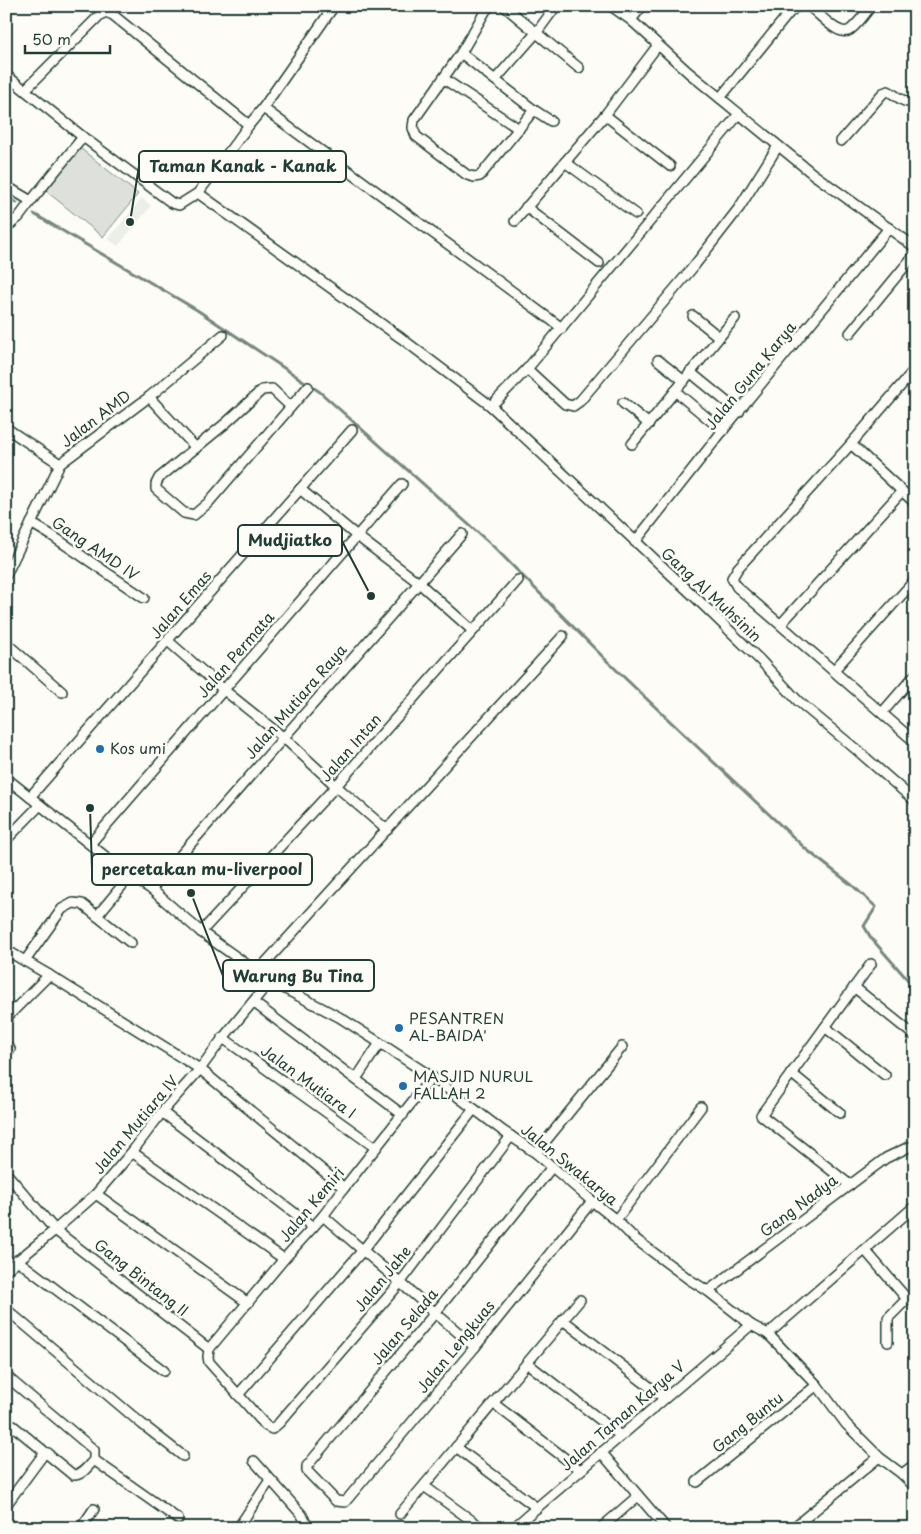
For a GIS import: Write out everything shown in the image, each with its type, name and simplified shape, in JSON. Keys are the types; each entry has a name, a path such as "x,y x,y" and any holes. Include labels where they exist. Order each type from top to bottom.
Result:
{"street":[{"path":"6,75 83,137 172,203 179,204 198,194 263,108 334,6"},
{"path":"490,6 444,78 414,120 413,128 416,136 467,175 480,176 534,110"},
{"path":"504,6 579,68"},
{"path":"496,80 556,6"},
{"path":"611,6 631,20 720,98 813,174 915,247"},
{"path":"631,20 642,6"},
{"path":"720,98 789,13 797,6"},
{"path":"808,6 839,31 846,32 852,29 871,6"},
{"path":"25,90 100,15 106,12 113,14 249,125"},
{"path":"515,221 605,115 658,45"},
{"path":"461,52 534,110 551,121"},
{"path":"444,78 518,130"},
{"path":"841,141 882,93 888,90 906,102 911,104 915,102"},
{"path":"263,108 562,328"},
{"path":"491,406 527,369 562,328 739,114"},
{"path":"605,115 670,166"},
{"path":"6,228 19,218 83,137"},
{"path":"527,369 565,404 573,406 580,401 694,266 734,215 778,146"},
{"path":"565,162 636,214"},
{"path":"6,186 31,201"},
{"name":"Gang Al Muhsinin","path":"198,194 401,338 491,406 754,654 798,702 915,801"},
{"path":"526,207 599,263"},
{"name":"Jalan Guna Karya","path":"635,542 889,228"},
{"path":"850,333 915,254"},
{"path":"693,316 719,337"},
{"path":"632,444 735,318"},
{"name":"Jalan AMD","path":"6,575 60,464 149,397 223,334"},
{"path":"658,360 684,381"},
{"path":"915,369 851,444 738,568 732,578 737,587 915,742"},
{"path":"690,372 739,412"},
{"path":"290,406 272,389 262,390 226,423 159,478 156,489 184,513 194,515 208,503 308,387"},
{"path":"675,391 723,431"},
{"path":"149,397 196,448"},
{"path":"623,403 648,424"},
{"name":"Jalan AMD","path":"6,428 60,464"},
{"name":"Jalan Emas","path":"30,797 352,430"},
{"path":"851,444 902,492 914,500"},
{"name":"Jalan Permata","path":"90,844 402,484"},
{"path":"300,489 357,536 419,583 472,631"},
{"path":"781,624 902,492"},
{"name":"Gang AMD IV","path":"31,523 144,598"},
{"name":"Jalan Mutiara Raya","path":"151,889 462,534"},
{"name":"Jalan Intan","path":"201,932 336,786 518,580"},
{"path":"834,670 915,580"},
{"path":"257,972 563,636"},
{"path":"168,641 224,690 284,738 387,830"},
{"path":"6,643 62,692"},
{"path":"882,713 915,675"},
{"name":"Jalan Swakarya","path":"6,778 130,876 151,889 201,932 257,972 270,981 339,1017 380,1043 432,1077 536,1153 616,1220 634,1238 708,1291 751,1325 768,1334 817,1385 846,1424 879,1457 902,1474 915,1487"},
{"path":"6,840 40,805"},
{"path":"97,916 130,876"},
{"path":"25,961 62,909 73,903 82,904 131,944"},
{"path":"6,950 200,1069 344,1188"},
{"path":"850,1185 761,1115 871,964"},
{"path":"6,1018 49,975"},
{"name":"Jalan Mutiara IV","path":"6,1270 96,1194 270,981"},
{"path":"854,987 915,1036"},
{"path":"253,1002 403,1115"},
{"path":"825,1027 885,1075"},
{"name":"Jalan Mutiara I","path":"223,1038 376,1148"},
{"path":"356,1079 380,1043"},
{"path":"536,1153 622,1047"},
{"path":"792,1073 840,1113"},
{"name":"Jalan Kemiri","path":"209,1349 284,1259 323,1216 432,1077"},
{"path":"616,1220 701,1107"},
{"path":"209,1349 209,1362 238,1395 363,1250 474,1109"},
{"path":"162,1112 313,1227"},
{"name":"Jalan Jahe","path":"238,1395 266,1426 272,1429 279,1423 400,1282 511,1136"},
{"name":"Gang Nadya","path":"708,1291 886,1158 909,1147"},
{"path":"132,1152 284,1259"},
{"name":"Jalan Selada","path":"336,1501 307,1471 307,1466 435,1313 552,1167"},
{"name":"Gang Bintang II","path":"6,1173 55,1230 209,1349"},
{"path":"96,1194 248,1303"},
{"name":"Jalan Lengkuas","path":"336,1501 345,1502 592,1201"},
{"path":"768,1334 915,1206"},
{"path":"323,1216 474,1347"},
{"path":"865,1250 911,1296 888,1318 888,1342"},
{"path":"17,1260 164,1371"},
{"path":"400,1514 580,1300"},
{"path":"6,1309 142,1424 183,1456"},
{"path":"563,1320 664,1398"},
{"name":"Jalan Taman Karya V","path":"513,1528 751,1325"},
{"path":"527,1363 621,1436"},
{"path":"6,1376 94,1450 94,1460 82,1473 73,1475 12,1425 9,1423 6,1426"},
{"name":"Gang Buntu","path":"697,1482 817,1385"},
{"path":"493,1403 580,1470"},
{"path":"456,1447 537,1508"},
{"path":"600,1452 666,1528"},
{"path":"6,1505 43,1455 48,1453"},
{"path":"793,1528 879,1457"},
{"path":"94,1460 178,1519"},
{"path":"254,1461 302,1515 308,1528"},
{"path":"902,1474 915,1464"},
{"path":"238,1528 270,1480"},
{"path":"424,1486 482,1528"},
{"path":"600,1528 638,1496"},
{"path":"81,1528 94,1509"}],"shaded area":[{"path":"80,148 138,194 103,237 46,191"},
{"path":"142,198 151,206 118,246 108,239"}],"waterway":[{"path":"6,196 17,203"},
{"path":"34,214 197,310 320,392 495,548 607,661 807,850 853,886 876,907 864,926 871,938 915,988"}],"place":[{"name":"Taman Kanak - Kanak","path":"130,222"},
{"name":"Mudjiatko","path":"371,596"},
{"name":"Kos umi","path":"100,749"},
{"name":"percetakan mu-liverpool","path":"90,808"},
{"name":"Warung Bu Tina","path":"191,893"},
{"name":"PESANTREN AL-BAIDA'","path":"399,1028"},
{"name":"MASJID NURUL FALLAH 2","path":"403,1086"}]}
